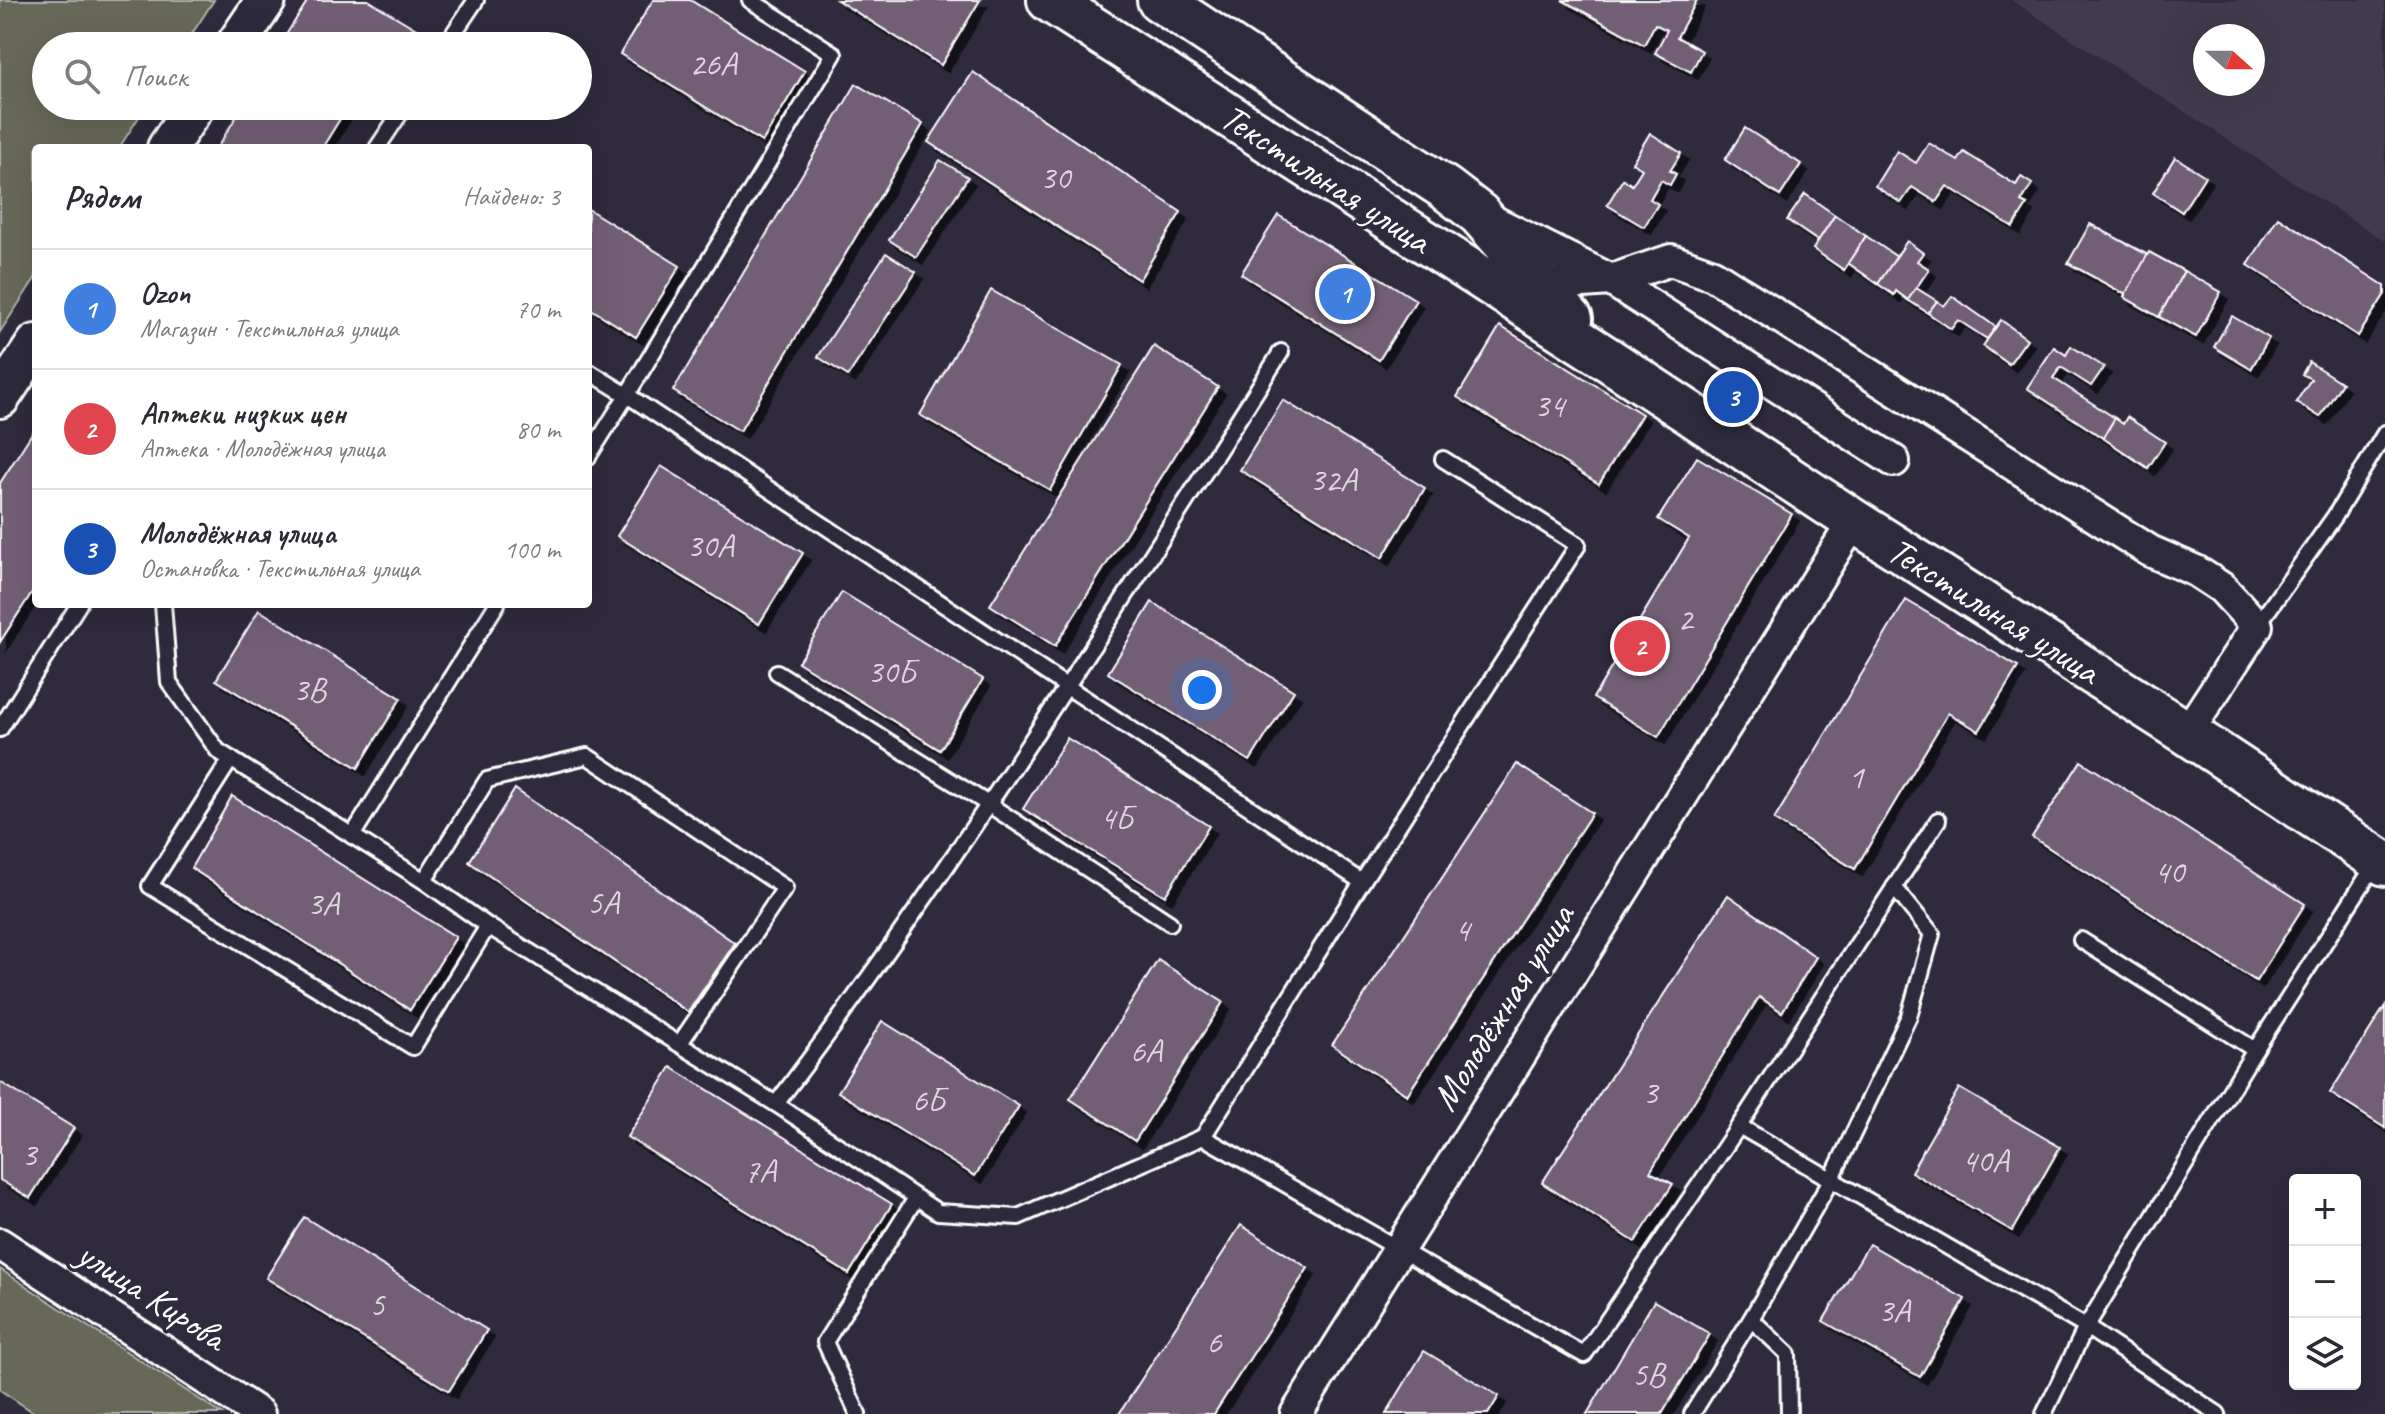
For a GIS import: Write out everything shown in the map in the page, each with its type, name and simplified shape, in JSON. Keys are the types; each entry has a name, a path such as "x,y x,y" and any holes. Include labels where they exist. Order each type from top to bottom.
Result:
{"main road":[{"name":"Текстильная улица","path":"1049,0 2382,861"},
{"name":"Текстильная улица","path":"1159,0 1445,188 1479,214 1603,356"}],"street":[{"path":"244,32 266,0"},
{"path":"170,144 186,120"},
{"path":"1479,214 1611,280 1894,461"},
{"path":"1475,274 1514,285 1542,286 1611,280 1671,260 1713,275 2150,551 2196,571 2222,588 2257,626 2187,733"},
{"path":"0,398 32,350"},
{"name":"Молодёжная улица","path":"1296,1414 1854,521"},
{"name":"улица Кирова","path":"0,1244 259,1414"}],"lane":[{"path":"454,32 476,0"},
{"path":"592,451 834,54 750,0"},
{"path":"380,144 396,120"},
{"path":"776,1104 858,995 1069,686 1281,352"},
{"path":"592,373 1362,882"},
{"path":"2257,626 2335,516 2385,433"},
{"path":"163,608 169,682 218,751 424,881 488,926 776,1104 938,1212 1018,1217 1203,1137 1578,545 1443,459"},
{"path":"0,729 76,608"},
{"path":"352,836 494,608"},
{"path":"777,672 1170,923"},
{"path":"424,881 487,780 587,756 785,888 680,1043"},
{"path":"231,759 150,886 413,1047 488,926"},
{"path":"1203,1137 1584,1355 1739,1126 1938,820"},
{"path":"2044,1414 2086,1327 2255,1050 2382,861"},
{"path":"1692,1414 1831,1180 1909,1016 1932,934 1894,887"},
{"path":"2081,940 2255,1050"},
{"path":"1739,1126 2086,1327 2218,1414"},
{"path":"858,1414 825,1342 916,1198"},
{"path":"1751,1319 1788,1354 1789,1414"}],"shaded area":[{"path":"2011,0 2385,0 2385,241"}],"green space":[{"path":"0,0 214,0 193,32 32,32 32,120 137,120 122,144 32,144 32,283 0,332"},
{"path":"0,1269 222,1414 36,1414 0,1390"}],"building":[{"path":"308,0 368,0 421,32 288,32"},
{"path":"653,0 690,0 805,71 762,142 620,54"},
{"path":"837,0 980,0 941,65"},
{"path":"1562,0 1697,0 1677,37 1702,51 1691,72 1655,53 1667,30 1655,24 1644,45"},
{"path":"973,72 1181,212 1139,280 928,142"},
{"path":"856,84 923,124 740,431 673,391"},
{"path":"234,120 339,120 324,144 219,144"},
{"path":"1745,128 1801,164 1780,196 1725,160"},
{"path":"1650,133 1681,153 1670,171 1676,174 1670,185 1661,180 1650,199 1658,204 1644,227 1607,205 1623,179 1632,185 1642,169 1632,163"},
{"path":"1929,143 1958,161 1964,152 2016,185 2021,177 2032,184 2021,202 2027,205 2013,227 1947,186 1936,202 1912,187 1901,203 1875,186 1897,151 1916,163"},
{"path":"2175,157 2205,176 2182,212 2153,193"},
{"path":"940,160 968,177 916,257 889,240"},
{"path":"1805,194 1835,215 1818,241 1787,220"},
{"path":"592,211 680,266 636,337 592,310"},
{"path":"1278,215 1416,300 1379,360 1241,274"},
{"path":"1835,215 1866,236 1844,270 1813,249"},
{"path":"2278,217 2385,286 2385,294 2358,336 2248,265"},
{"path":"2090,224 2148,255 2126,295 2068,263"},
{"path":"1866,236 1897,257 1878,284 1848,263"},
{"path":"1907,241 1923,253 1917,261 1929,269 1908,300 1878,284"},
{"path":"2149,252 2184,271 2159,317 2124,297"},
{"path":"886,253 916,272 848,376 818,357"},
{"path":"2184,271 2221,292 2196,337 2159,317"},
{"path":"1916,288 1937,301 1928,313 1908,300"},
{"path":"991,290 1122,365 1050,490 920,415"},
{"path":"1952,296 1996,327 1987,339 1958,320 1951,329 1928,313 1937,301 1944,306"},
{"path":"2232,316 2269,338 2251,369 2214,347"},
{"path":"2001,320 2027,339 2009,364 1983,346"},
{"path":"1500,326 1642,414 1599,484 1457,397"},
{"path":"1154,346 1218,387 1055,646 990,605"},
{"path":"2071,346 2104,367 2091,386 2061,367 2053,378 2115,418 2103,438 2027,388 2054,347 2066,355"},
{"path":"2309,362 2342,383 2320,417 2296,402 2311,379 2302,374"},
{"path":"1283,400 1425,488 1382,558 1240,470"},
{"path":"2127,417 2165,442 2148,468 2103,438 2115,418 2123,424"},
{"path":"32,433 32,592 0,642 0,483"},
{"path":"1697,457 1792,514 1658,737 1593,698 1689,538 1658,519"},
{"path":"661,466 803,553 759,624 617,536"},
{"path":"842,592 983,679 940,750 798,662"},
{"path":"1906,600 2018,667 1979,731 1948,713 1855,869 1774,820"},
{"path":"1152,602 1294,691 1250,761 1108,673"},
{"path":"259,610 401,698 358,768 216,680"},
{"path":"1067,738 1209,826 1165,896 1023,809"},
{"path":"2081,761 2305,904 2256,981 2032,837"},
{"path":"1517,764 1592,813 1407,1095 1332,1045"},
{"path":"515,789 735,943 688,1012 469,862"},
{"path":"232,796 456,937 410,1010 191,868"},
{"path":"1728,895 1816,957 1782,1012 1759,997 1650,1172 1673,1184 1635,1242 1542,1183"},
{"path":"1158,960 1223,1002 1135,1141 1070,1099"},
{"path":"2385,1006 2385,1128 2330,1093"},
{"path":"882,1021 1019,1106 975,1176 838,1092"},
{"path":"671,1067 892,1204 849,1274 627,1137"},
{"path":"0,1082 74,1128 30,1198 0,1180"},
{"path":"1959,1088 2060,1147 2012,1231 1911,1172"},
{"path":"304,1217 487,1330 449,1391 266,1278"},
{"path":"1241,1225 1308,1268 1214,1414 1119,1414"},
{"path":"1869,1244 1965,1299 1920,1377 1823,1321"},
{"path":"1654,1301 1710,1334 1662,1414 1587,1414"},
{"path":"1424,1351 1499,1396 1488,1414 1386,1414"}],"place":[{"name":"Ozon","path":"1345,294"},
{"name":"Молодёжная улица","path":"1733,397"},
{"name":"Аптеки низких цен","path":"1640,646"}]}
